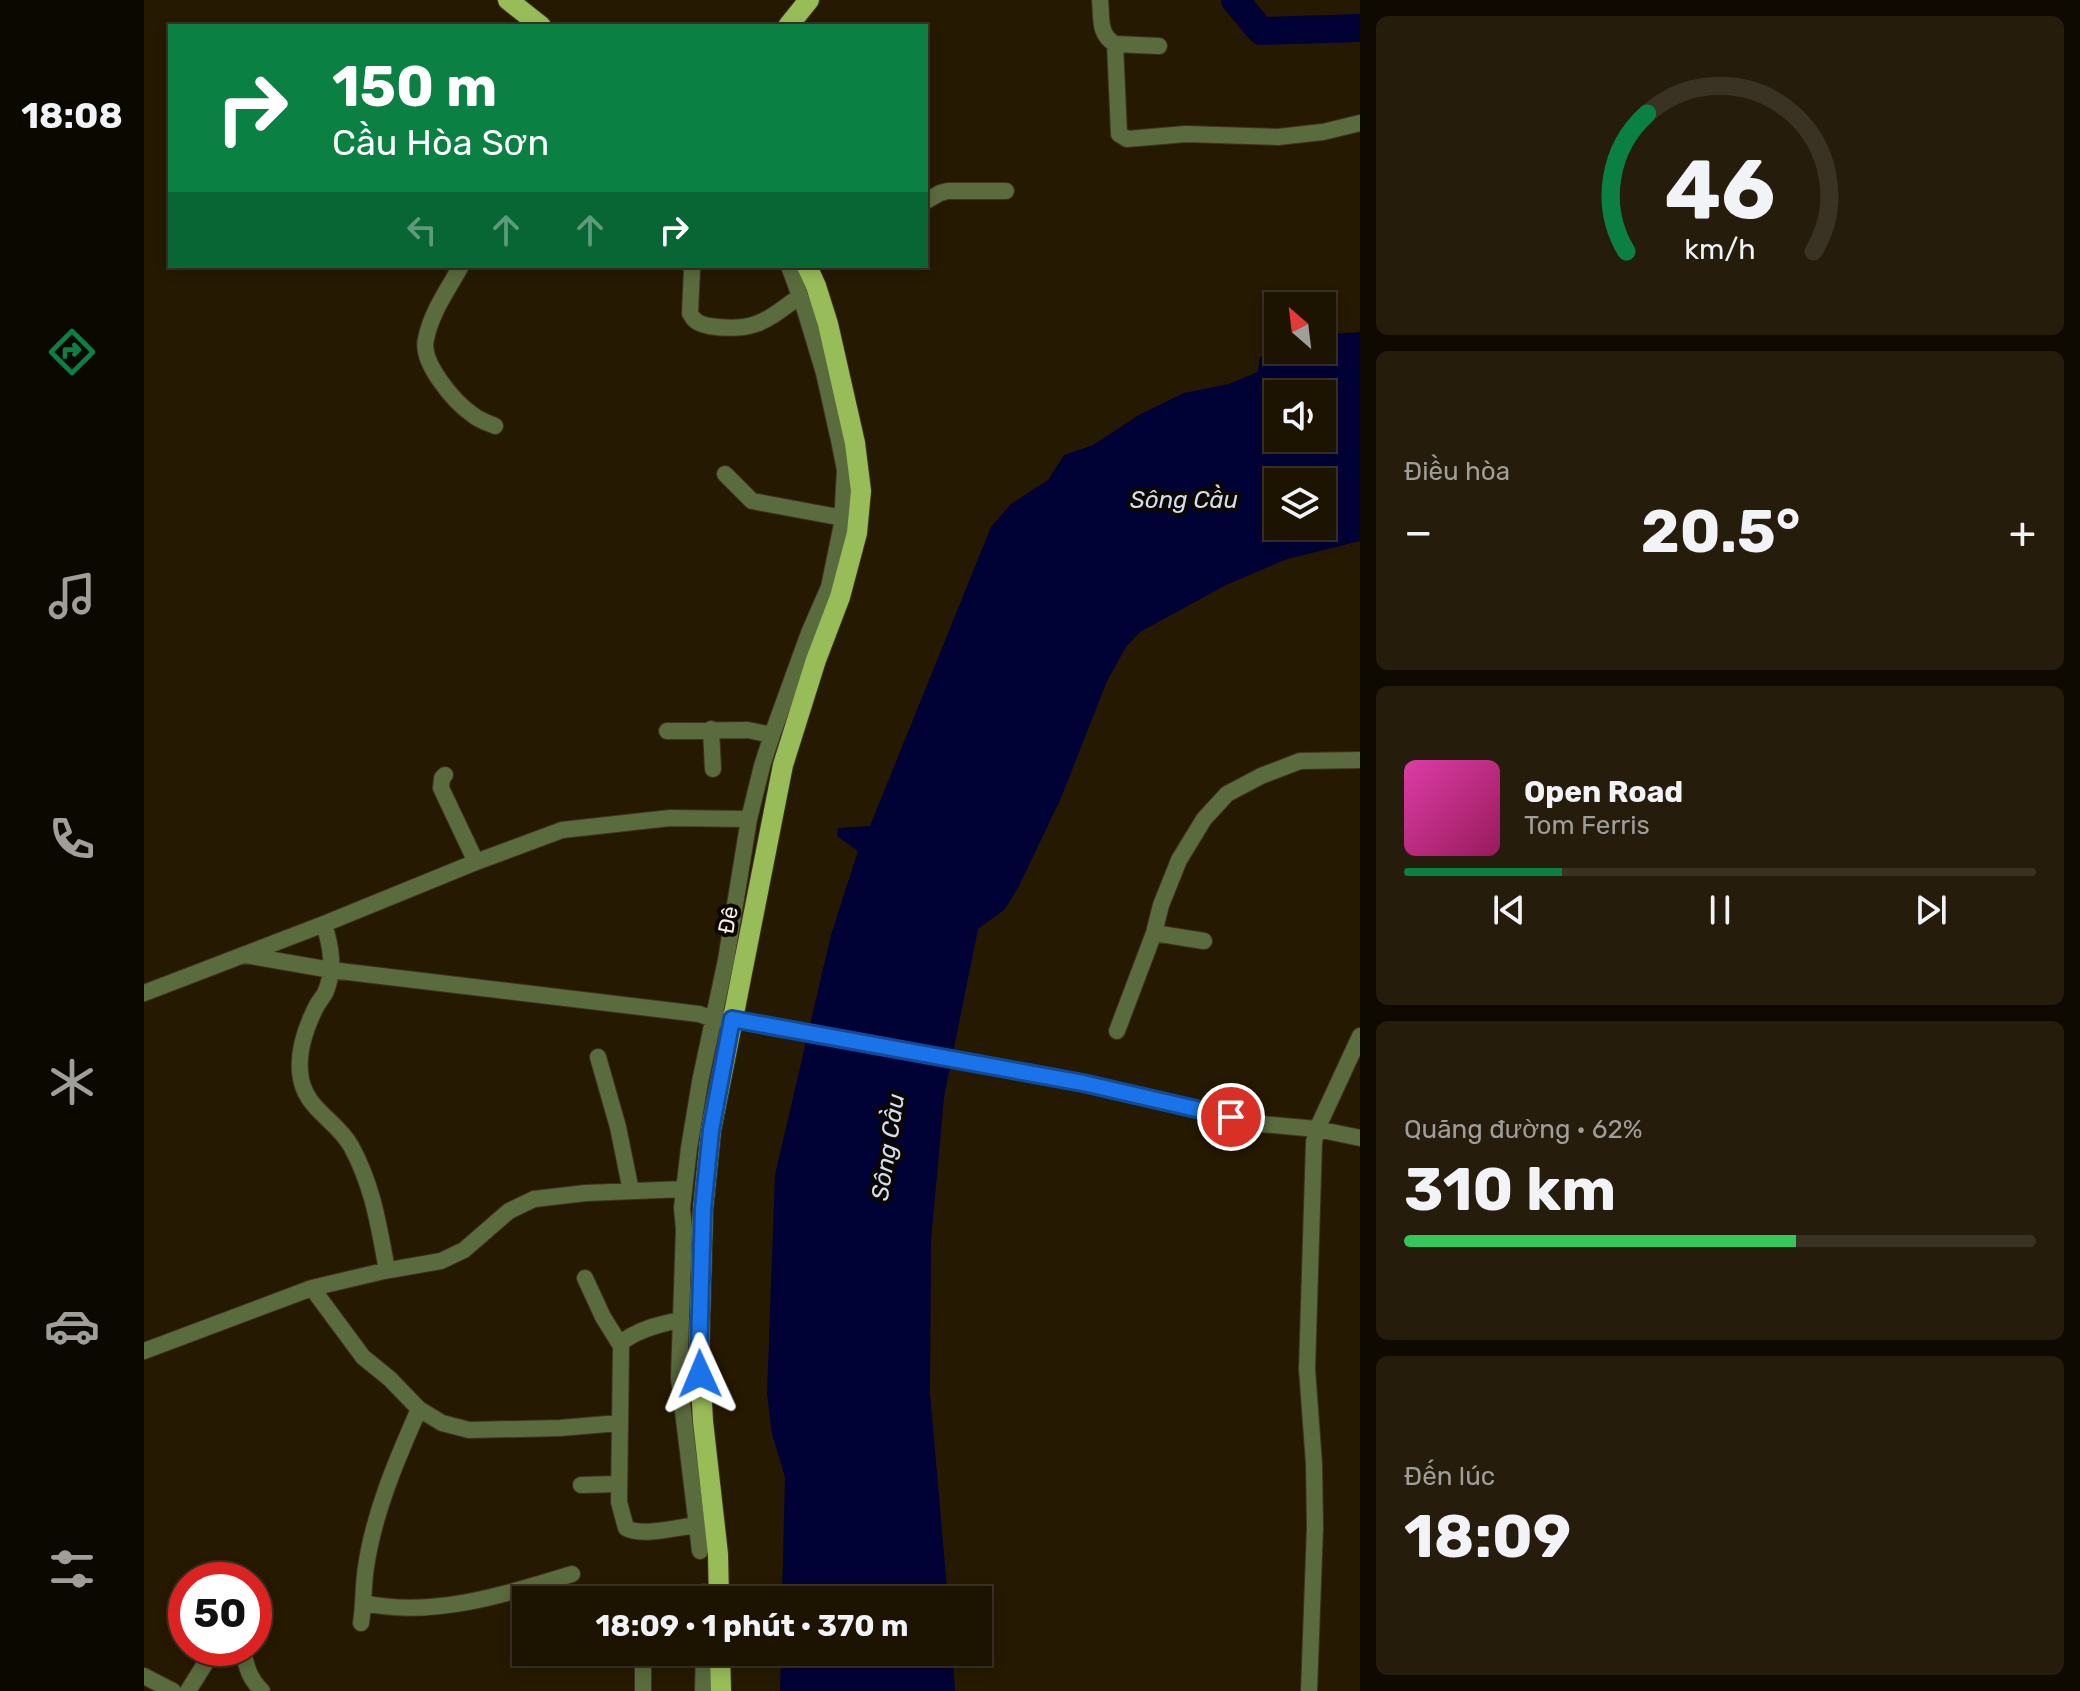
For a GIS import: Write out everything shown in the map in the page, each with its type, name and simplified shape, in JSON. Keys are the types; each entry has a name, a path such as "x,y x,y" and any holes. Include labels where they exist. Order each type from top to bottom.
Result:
{"main road":[{"path":"508,0 538,24"},
{"path":"790,24 809,0"},
{"name":"Đê","path":"711,1586 718,1554 703,1421 699,1351 703,1209 723,1019 783,765 816,660 840,597 857,533 861,491 855,443 828,324 808,268"},
{"path":"720,1666 721,1691"}],"street":[{"path":"1100,0 1103,35 1115,44 1159,46"},
{"path":"1115,44 1117,126 1119,134 1127,139 1186,134 1278,137 1323,132 1360,123"},
{"path":"928,200 948,191 1006,191"},
{"path":"460,268 434,316 425,341 426,355 457,401 473,415 495,426"},
{"path":"691,268 690,313 692,319 701,324 732,329 757,325 800,296"},
{"path":"700,1551 679,1378 684,1189 700,1082 723,1019 728,946 749,819 772,735 829,587 843,518 845,470 824,373 790,268"},
{"path":"725,474 752,501 843,518"},
{"path":"711,729 713,769"},
{"path":"667,731 748,730 772,735"},
{"path":"1117,1031 1179,860 1204,819 1227,794 1300,761 1360,760"},
{"path":"445,775 441,788 476,862"},
{"path":"144,993 562,830 670,818 749,819"},
{"path":"324,924 332,951 331,970 326,991 306,1032 300,1072 310,1103 341,1132 352,1148 373,1197 387,1270"},
{"path":"1154,933 1204,941"},
{"path":"245,955 331,970 699,1014 1083,1083 1261,1124 1317,1129 1360,1138"},
{"path":"1309,1691 1315,1527 1307,1369 1314,1142 1317,1129 1360,1036"},
{"path":"598,1057 618,1127 631,1191"},
{"path":"144,1351 312,1288 441,1261 464,1250 509,1211 534,1199 586,1193 684,1189"},
{"path":"585,1278 620,1344 619,1502 626,1528 633,1532 697,1525"},
{"path":"312,1288 363,1357 419,1409 442,1423 469,1430 619,1423"},
{"path":"620,1344 627,1338 680,1320"},
{"path":"361,1623 365,1568 378,1515 419,1409"},
{"path":"581,1485 619,1484"},
{"path":"364,1603 387,1608 422,1607 484,1599 572,1574"},
{"path":"188,1691 204,1666"},
{"path":"247,1666 250,1677 262,1691"},
{"path":"643,1666 643,1691"},
{"path":"703,1691 704,1666"},
{"path":"144,1676 173,1691"}],"water":[{"name":"Sông Cầu","path":"1360,332 1360,541 1287,559 1226,585 1140,632 1126,647 1107,681 1061,798 1017,890 1004,910 978,929 944,1097 931,1241 930,1393 947,1586 782,1586 785,1477 772,1434 767,1394 775,1175 831,935 858,851 837,836 838,828 870,826 991,527 1011,504 1048,480 1064,455 1093,445 1139,415 1184,393 1229,384 1258,372 1260,357 1264,355 1264,364 1336,364 1336,334"},
{"path":"781,1666 953,1666 955,1691 780,1691"}],"waterway":[{"path":"1235,0 1261,31 1360,28"}],"route":[{"path":"700,1374 706,1168 732,1019 1083,1083 1231,1117"}]}
